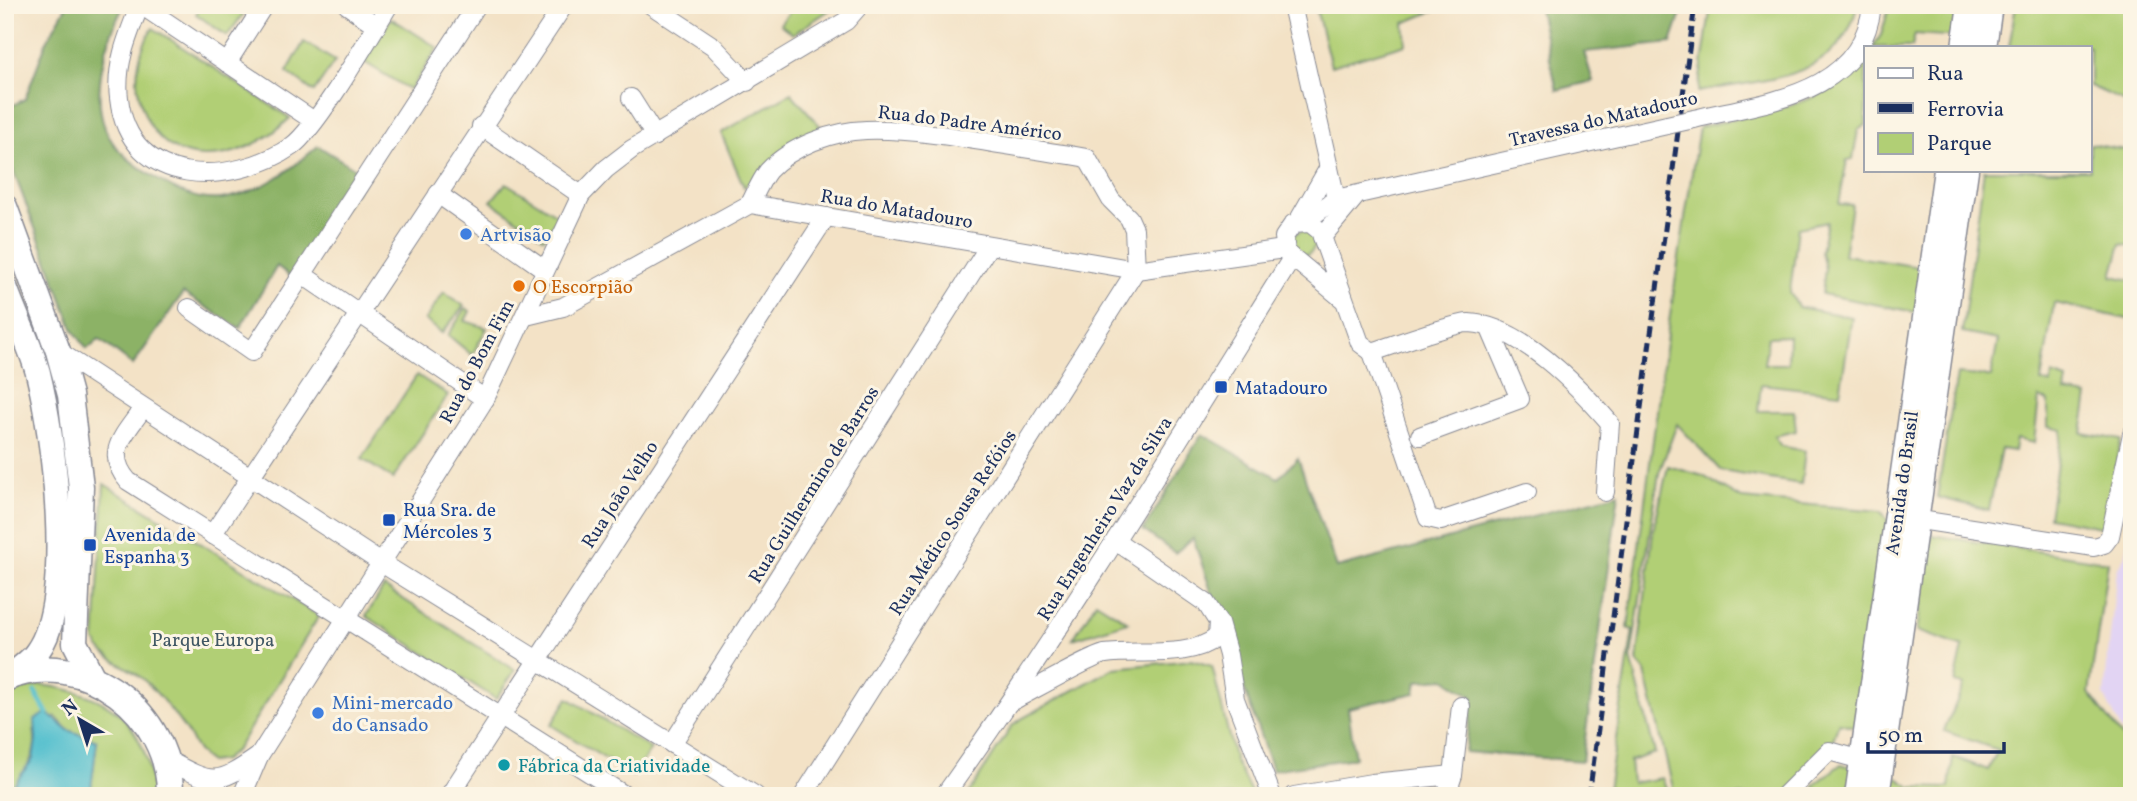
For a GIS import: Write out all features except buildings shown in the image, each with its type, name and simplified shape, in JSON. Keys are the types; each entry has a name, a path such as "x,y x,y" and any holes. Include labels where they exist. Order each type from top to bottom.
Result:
{"main road":[{"path":"1964,46 1970,5"},
{"path":"1983,46 1990,5"},
{"name":"Avenida do Brasil","path":"1877,796 1905,518 1946,172"},
{"name":"Avenida do Brasil","path":"1857,796 1966,172"},
{"path":"5,207 58,351 70,395 81,487 75,643 93,678"},
{"path":"5,287 37,370 52,437 58,516 55,593 48,629 37,652 10,676"},
{"path":"10,676 60,671 93,678 116,691 140,712 155,734 166,759 170,796"}],"street":[{"path":"314,121 141,5 121,55 118,97 126,128 141,149 161,163 206,175 250,168 295,144 314,121 390,5"},
{"path":"228,63 264,5"},
{"path":"347,5 377,26"},
{"path":"189,308 252,352 477,5"},
{"path":"212,535 481,126 564,5"},
{"path":"651,5 713,46 747,82"},
{"name":"Rua do Bom Fim","path":"243,796 259,756 343,619 485,399 581,195 606,169 655,136 846,21 860,5"},
{"path":"846,21 874,5"},
{"path":"1292,5 1336,200"},
{"name":"Travessa do Matadouro","path":"1301,222 1336,200 1802,93 1827,81 1848,60 1863,37 1872,5"},
{"path":"631,98 655,136"},
{"path":"481,126 581,195"},
{"name":"Rua do Padre Américo","path":"750,204 767,172 789,154 828,136 865,130 937,136 1070,155 1087,158 1111,200 1129,218 1134,229 1136,270"},
{"path":"1328,169 1301,222 1286,231 1292,256 1344,300"},
{"path":"438,194 544,269"},
{"path":"1292,256 1316,257 1323,240 1356,196"},
{"path":"526,316 563,307 750,204"},
{"name":"Rua do Matadouro","path":"750,204 1136,270 1292,256"},
{"name":"Rua João Velho","path":"449,796 825,217"},
{"path":"1301,222 1315,226 1323,240 1360,343 1372,352 1428,518 1441,521 1527,492"},
{"name":"Rua Guilhermino de Barros","path":"672,744 989,246"},
{"name":"Rua Engenheiro Vaz da Silva","path":"944,796 1012,701 1116,541 1292,256"},
{"name":"Rua Médico Sousa Refóios","path":"803,796 1136,270"},
{"path":"303,275 485,399"},
{"path":"1372,352 1468,323 1511,334 1580,389 1610,423 1605,492"},
{"path":"1420,436 1520,399 1490,329"},
{"path":"58,351 380,562 756,796"},
{"path":"143,408 116,450 117,468 128,481 626,796"},
{"path":"1905,518 2094,547 2104,544 2110,536 2132,434"},
{"path":"1116,541 1206,603 1219,622 1235,699 1272,796"},
{"path":"1012,701 1102,654 1174,650 1207,645 1217,637 1219,622"},
{"path":"1447,796 1453,775 1461,706"},
{"path":"1784,796 1829,751 1862,760"},
{"name":"Rua do Bom Fim","path":"166,759 200,777 220,779 228,778 259,756"},
{"path":"1294,796 1453,775"}],"shaded area":[{"path":"2132,521 2132,734 2121,730 2104,695 2117,570 2126,554"}],"green space":[{"path":"67,5 124,5 111,34 102,65 101,113 109,136 120,151 134,164 165,184 200,198 218,199 240,195 276,178 318,146 367,176 291,277 277,266 240,328 183,293 133,365 99,339 87,349 74,331 5,149 5,109 25,99 46,43"},
{"path":"202,5 250,5 227,36 196,14"},
{"path":"795,5 837,5 793,34 780,24"},
{"path":"1315,5 1448,5 1404,23 1406,44 1331,66"},
{"path":"1538,5 1684,5 1671,43 1584,52 1593,81 1557,90"},
{"path":"1711,5 1857,5 1848,30 1834,49 1816,63 1771,79 1698,92"},
{"path":"1890,5 1961,5 1959,37 1915,34 1912,46 1874,46 1881,35"},
{"path":"2016,5 2132,5 2132,105 2092,87 2092,46 2009,46"},
{"path":"391,18 438,48 410,90 364,62"},
{"path":"153,28 290,118 248,147 225,154 202,156 181,152 163,140 148,122 139,95 139,60"},
{"path":"304,42 335,61 314,92 287,72"},
{"path":"1864,61 1864,126 1858,130 1853,159 1847,160 1839,204 1852,205 1844,255 1926,268 1920,313 1822,294 1825,268 1821,252 1827,222 1798,228 1790,292 1798,307 1852,317 1840,393 1761,384 1758,411 1794,411 1796,431 1774,436 1781,446 1805,451 1801,484 1721,471 1677,424 1659,473 1631,658 1655,753 1630,761 1632,783 1662,778 1669,796 1607,796 1633,630 1628,628 1667,335 1699,127 1789,106 1831,88","holes":["1789,336 1788,364 1764,364 1768,337"]},
{"path":"791,93 823,129 744,187 721,133"},
{"path":"2092,144 2132,151 2132,246 2121,244 2112,276 2132,280 2132,320 2054,303 2041,381 2051,384 2052,375 2067,380 2065,392 2088,396 2082,433 2121,440 2106,528 2049,517 2062,430 2048,427 2048,401 2039,398 2034,443 2016,439 2014,451 2001,449 1989,510 1937,497 1957,374 1991,377 1998,340 1962,333 1984,172 2092,172"},
{"path":"506,183 559,216 544,238 491,201"},
{"path":"1303,231 1311,235 1315,243 1311,251 1303,255 1295,251 1291,243 1295,235"},
{"path":"444,292 464,306 442,333 425,320"},
{"path":"466,308 470,311 465,321 487,328 472,355 448,335"},
{"path":"417,375 448,395 393,479 362,459"},
{"path":"1202,434 1278,478 1298,458 1337,568 1619,493 1582,761 1465,752 1473,697 1445,679 1417,681 1415,693 1348,708 1355,758 1272,770 1193,538 1175,553 1143,530"},
{"path":"1668,466 1703,476 1742,499 1881,511 1894,530 1867,729 1839,723 1829,751 1784,796 1676,796 1673,788 1645,672 1637,661 1653,532"},
{"name":"Parque Europa","path":"104,484 319,616 237,749 224,760 210,762 205,759 156,692 139,676 104,652 95,640"},
{"path":"1931,535 2108,562 2089,693 2127,743 2132,744 2132,796 1893,796 1896,777 1911,787 1949,788 1953,757 1988,770 1998,750 1944,731 1964,685 1955,683 1963,647 1917,631"},
{"path":"384,587 515,670 496,699 366,616"},
{"path":"1096,602 1128,622 1073,639"},
{"path":"1191,660 1212,666 1235,761 1253,796 967,796 1012,726 1021,719 1114,668"},
{"path":"40,685 87,695 106,704 121,716 134,730 143,749 153,796 90,796 97,741 68,730 56,717 34,730 32,757 5,796 5,693"},
{"path":"568,698 651,749 633,776 551,725"},
{"path":"1841,764 1855,768 1851,796 1827,796 1813,786"}],"water":[{"path":"47,713 68,730 97,741 90,796 5,796 33,759 35,719"}],"waterway":[{"path":"5,641 12,653"},
{"path":"35,692 47,713"}],"railway":[{"path":"1589,796 1695,5"}],"place":[{"name":"Artvisão","path":"466,234"},
{"name":"O Escorpião","path":"519,286"},
{"name":"Matadouro","path":"1221,387"},
{"name":"Rua Sra. de Mércoles 3","path":"389,520"},
{"name":"Avenida de Espanha 3","path":"90,545"},
{"name":"Mini-mercado do Cansado","path":"318,713"},
{"name":"Fábrica da Criatividade","path":"504,765"}]}
